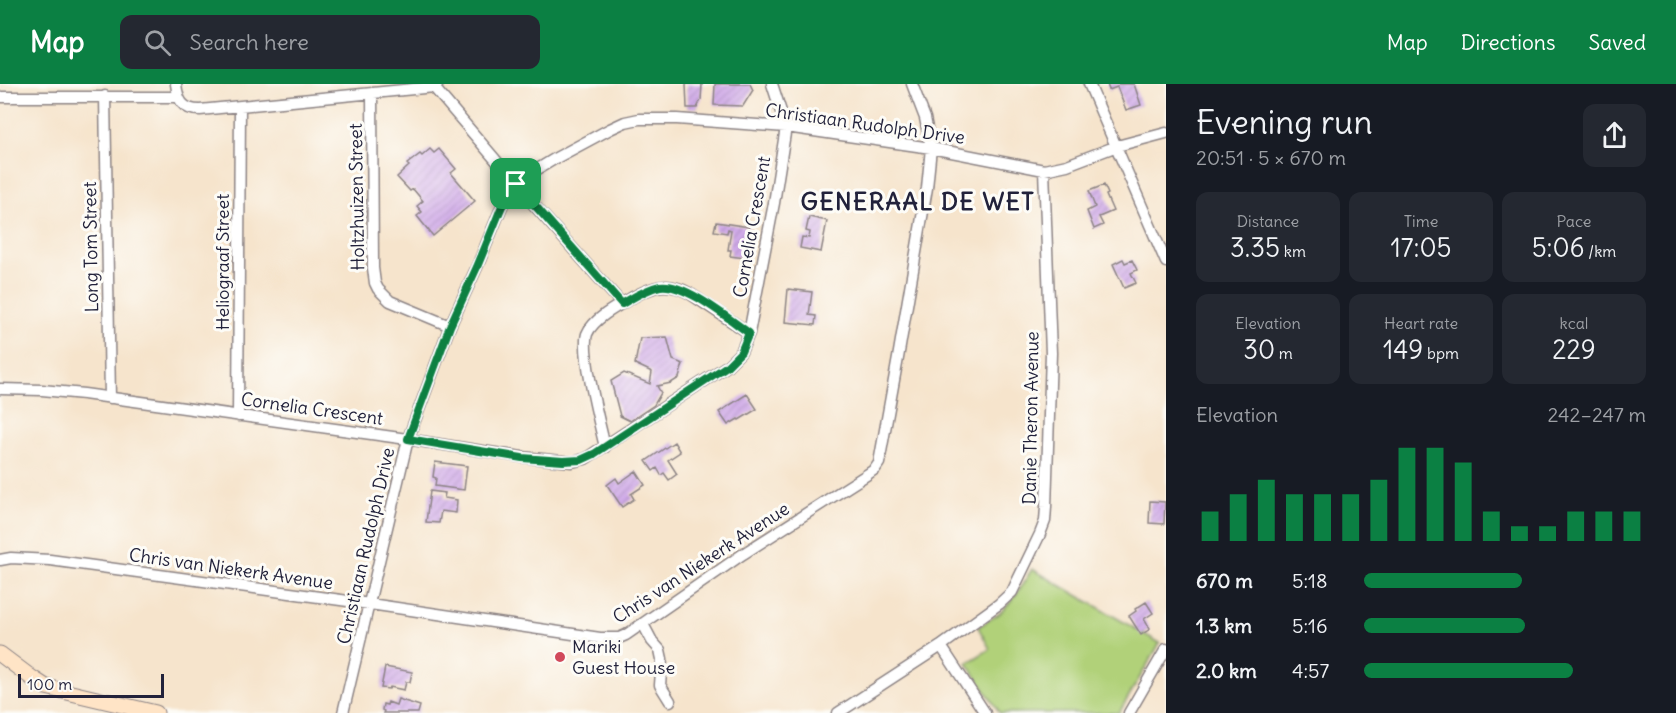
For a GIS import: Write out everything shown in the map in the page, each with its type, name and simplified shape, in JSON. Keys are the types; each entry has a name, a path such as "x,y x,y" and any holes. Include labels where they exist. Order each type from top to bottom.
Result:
{"street":[{"path":"176,84 177,97 183,106 192,110 240,107 434,85 516,184 622,304"},
{"name":"Cornelia Crescent","path":"0,389 42,390 110,398 408,439 522,458 572,462 585,459 733,361 741,352 749,333 786,127 772,84"},
{"name":"Chris van Niekerk Avenue","path":"0,560 11,558 50,560 612,639 626,635 742,554 875,469 879,463 927,188 931,148 929,130 912,84"},
{"path":"1089,84 1166,262"},
{"name":"Holtzhuizen Street","path":"372,93 372,249 375,283 390,301 450,326"},
{"name":"Long Tom Street","path":"105,96 110,398"},
{"path":"0,97 177,97"},
{"name":"Heliograaf Street","path":"238,416 240,107"},
{"name":"Christiaan Rudolph Drive","path":"343,713 408,439 450,326 502,206 516,184 556,158 632,120 677,119 786,127 931,148 1044,170 1067,165 1117,146 1166,133"},
{"name":"Danie Theron Avenue","path":"838,713 941,646 1012,592 1045,521 1050,353 1044,170"},
{"path":"605,447 588,368 586,341 587,334 593,325 622,304 658,286 674,287 689,293 749,333"},
{"path":"643,624 660,651 662,663 660,685 670,701"},
{"path":"941,646 985,713"},
{"path":"1129,713 1166,649"},
{"path":"0,654 46,687 156,713"}],"green space":[{"path":"1032,569 1160,643 1119,713 1000,713 967,663 990,649 978,627 999,614 1014,598"}],"building":[{"path":"686,84 702,84 701,100 697,108 687,108"},
{"path":"715,84 750,84 753,90 743,106 714,105"},
{"path":"1107,84 1134,84 1141,105 1126,110 1117,87 1109,90"},
{"path":"430,149 434,153 439,149 456,169 451,173 475,201 433,236 417,216 422,212 417,206 423,201 413,189 410,191 397,177 409,166 407,164"},
{"path":"1104,185 1113,211 1099,217 1103,225 1094,229 1087,211 1095,207 1089,191"},
{"path":"809,217 827,221 821,252 800,248 802,237 809,238 810,232 806,231"},
{"path":"716,222 749,227 745,258 730,256 731,250 728,250 731,230 728,229 727,233 714,231"},
{"path":"1123,259 1125,263 1132,260 1137,270 1131,273 1136,283 1124,288 1113,264"},
{"path":"788,289 812,292 809,315 816,316 815,325 785,322"},
{"path":"667,337 673,360 683,364 679,378 671,383 657,386 661,393 654,405 630,421 620,416 611,381 624,373 650,384 652,372 635,364 640,338"},
{"path":"747,394 757,409 728,425 719,412"},
{"path":"674,442 680,452 668,460 677,474 669,480 664,473 661,475 657,468 653,471 646,461"},
{"path":"435,462 467,466 464,490 435,486 436,478 433,477"},
{"path":"636,471 645,485 631,494 634,499 622,507 607,485 616,478 619,483"},
{"path":"430,491 445,493 444,498 457,500 456,513 441,511 439,523 426,522"},
{"path":"1150,501 1165,502 1164,524 1149,523"},
{"path":"1146,602 1153,613 1144,619 1150,629 1141,635 1129,616"},
{"path":"385,667 412,672 410,682 406,682 404,690 381,688"},
{"path":"398,699 420,706 418,713 383,713 383,704 387,705 388,702 396,705"}],"place":[{"name":"Mariki Guest House","path":"560,657"}],"district":[{"name":"GENERAAL DE WET","path":"918,202"}],"route":[{"path":"516,184 622,304 658,286 674,287 689,293 749,333 739,356 727,366 590,457 572,462 522,458 408,439 450,326 502,206 516,184"}]}
